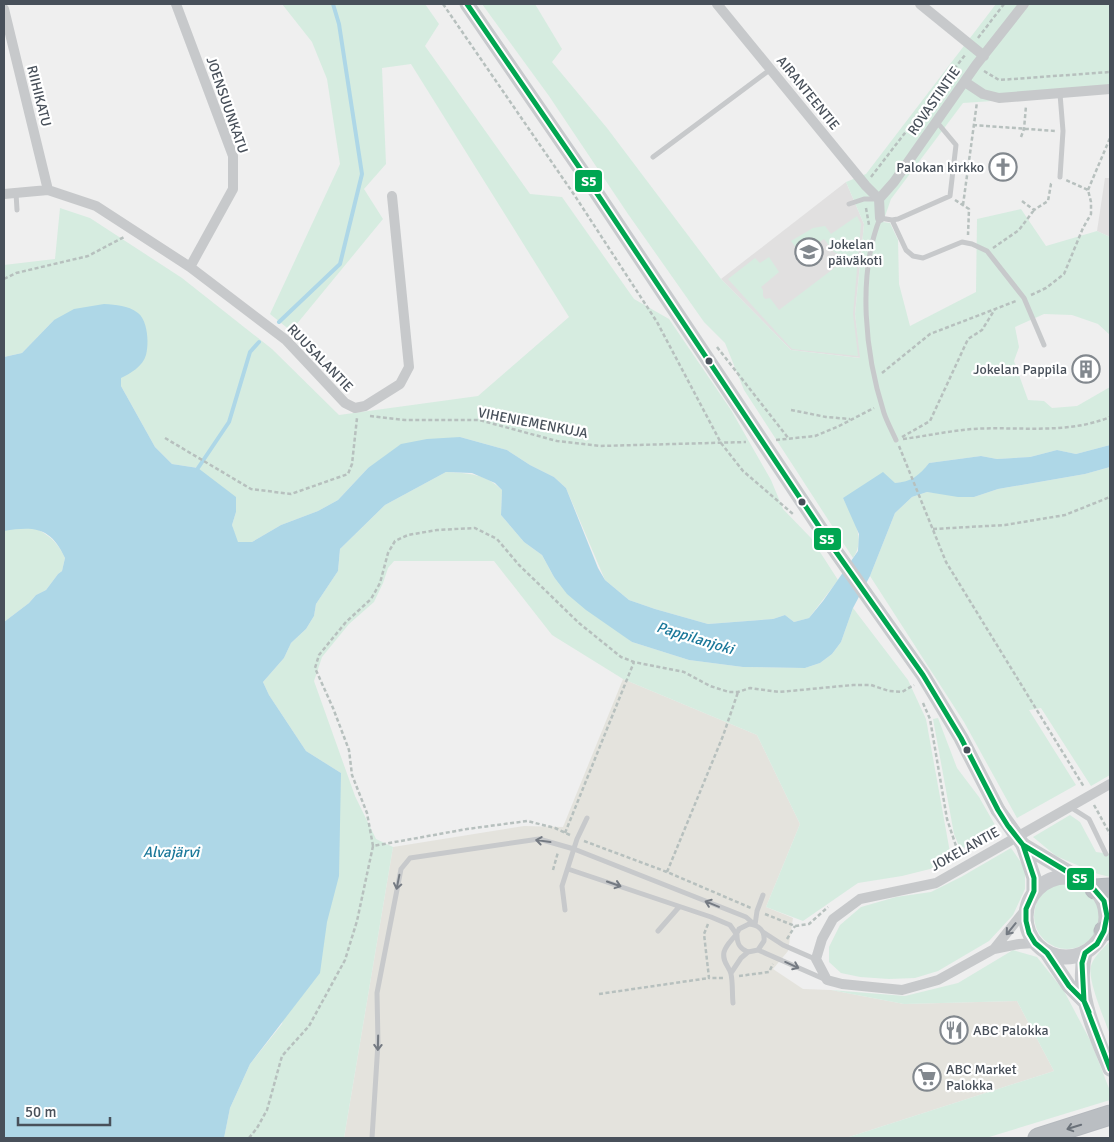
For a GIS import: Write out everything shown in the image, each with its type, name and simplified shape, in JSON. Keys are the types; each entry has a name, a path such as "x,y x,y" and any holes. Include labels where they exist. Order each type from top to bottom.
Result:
{"highway":[{"path":"1038,1138 1110,1115"}],"main road":[{"path":"467,4 590,183 834,549 923,675 961,738 998,810 1023,845 1034,878 1034,891 1026,909 1026,922 1029,933 1069,986 1084,1001"},
{"path":"1023,845 1076,877 1103,888 1107,929 1097,944 1085,953 1073,957 1060,957 1041,948"},
{"path":"1034,891 1046,881 1061,876 1076,877"},
{"path":"1085,953 1082,963 1084,1001 1108,1063"}],"street":[{"name":"JOENSUUNKATU","path":"176,4 232,156 232,189 190,267"},
{"name":"AIRANTEENTIE","path":"717,4 866,186 879,199"},
{"path":"920,4 984,56"},
{"name":"ROVASTINTIE","path":"879,199 894,182 976,65 1024,4"},
{"name":"RIIHIKATU","path":"4,9 8,47 48,190"},
{"path":"965,82 983,94 998,98 1110,89"},
{"name":"RUUSALANTIE","path":"4,194 48,190 96,206 190,267 286,340 346,403 355,408 365,406 400,384 410,367 392,196"},
{"path":"879,199 880,218"},
{"name":"JOKELANTIE","path":"816,959 822,939 833,920 860,899 936,883 1110,784"},
{"path":"994,949 1026,909"},
{"path":"816,959 827,980 842,984 902,990 938,980 994,949 1019,944 1041,948"}],"lane":[{"path":"653,157 771,69"},
{"path":"1060,94 1062,132 1060,177"},
{"path":"896,440 881,404 869,348 867,285 873,236 880,218 892,220 950,196 956,145 936,121"},
{"path":"16,193 17,210"},
{"path":"849,204 864,199 879,199"},
{"path":"892,220 906,250 913,256 923,258 962,242 972,244 987,251 1024,298 1044,345"},
{"path":"1070,807 1089,818 1106,854"},
{"path":"565,910 562,886 577,838 587,818"},
{"path":"372,1138 378,1043 377,993 401,869 410,858 539,840 561,845 746,917 763,932 783,945 816,959"},
{"path":"568,868 724,922 730,925 737,935 739,946 748,952"},
{"path":"755,925 757,911 763,895"},
{"path":"658,932 679,907"},
{"path":"733,1003 731,973 724,963 724,953 730,939 737,935 739,929 744,926 755,925"},
{"path":"758,950 764,941 763,932"},
{"path":"731,973 741,958 748,952 758,950 827,980"}],"path":[{"path":"443,4 575,196 657,322 721,443 743,471 794,515"},
{"path":"866,186 1004,4"},
{"path":"965,55 992,77 999,80 1110,72"},
{"path":"963,205 976,104 983,94"},
{"path":"973,125 1062,132"},
{"path":"1088,190 1110,138"},
{"path":"991,249 1018,230 1034,210 1048,200 1051,184 1060,177"},
{"path":"950,196 969,209 968,240"},
{"path":"1022,201 1034,210"},
{"path":"4,279 16,272 88,256 127,236 120,231"},
{"path":"896,440 930,421 968,338 982,330 995,309"},
{"path":"717,347 789,439"},
{"path":"774,440 814,436 837,428 881,404"},
{"path":"791,410 826,417 852,419"},
{"path":"165,438 251,489 290,494 348,474 352,464 354,432 358,414"},
{"name":"VIHENIEMENKUJA","path":"365,416 405,420 479,420 557,441 600,446 752,442"},
{"path":"896,440 971,429 1048,430 1098,422 1110,417"},
{"path":"896,440 946,562 1110,834"},
{"path":"933,529 1005,525 1065,515 1110,497"},
{"path":"249,1138 258,1128 267,1110 282,1056 309,1026 346,960 357,922 372,846 367,813 352,775 349,750 315,668 320,655 346,622 372,599 380,583 388,552 395,541 408,534 474,528 497,538 518,565 580,623 621,657 634,662 684,672 710,686 729,692 738,692 750,688 779,692 871,684 889,691 902,692 915,684 911,678"},
{"path":"553,870 555,858 634,662"},
{"path":"667,872 723,736 738,692"},
{"path":"922,702 930,719 947,819 960,859"},
{"path":"372,846 467,829 527,821 565,833 667,872 795,926 808,924 828,907"},
{"path":"599,994 708,978"}],"shaded area":[{"path":"1105,178 1110,178 1110,237 1097,231"},
{"name":"Jokelan päiväkoti","path":"846,182 864,224 855,314 861,358 791,350 721,279"},
{"path":"623,679 757,735 800,824 766,907 793,918 788,951 773,969 803,989 831,990 904,1004 1017,1001 1054,1071 846,1138 344,1138 393,847 524,826 563,827"}],"green space":[{"path":"282,4 425,4 439,24 425,46 530,194 562,197 634,299 669,319 731,410 771,480 783,509 811,538 838,580 809,618 794,622 785,615 773,619 708,624 629,600 605,580 566,488 554,477 530,465 507,450 460,437 368,468 338,500 318,511 281,525 252,542 237,542 232,525 236,512 198,468 172,464 155,447 121,386 121,378 54,320 22,353 4,357 4,265 55,259 60,208 90,218 182,278 272,349 339,415 478,396 569,317 411,64 382,68 386,164 364,189 383,219 291,331 270,314 340,164 327,79 312,42"},
{"path":"482,4 535,4 562,49 552,62 607,128 721,279 791,350 860,358 855,314 864,224 846,182 866,174 996,4 1110,4 1110,93 963,103 891,199 883,222 890,223 898,240 899,284 910,326 976,292 977,219 1021,209 1046,246 1097,231 1110,237 1110,335 1098,324 1072,315 1044,314 1015,327 1019,347 1014,361 1028,400 1044,401 1052,408 1077,406 1110,387 1110,445 1076,454 1057,450 1030,457 997,459 981,456 929,463 921,474 907,482 895,483 843,498 857,528 859,543 853,558 744,390 725,343 704,322 628,214 549,96"},
{"path":"857,216 861,224 853,314 858,356 792,349 728,279 755,258 760,263 769,257 779,272 761,287 765,299 770,298 779,310 841,263 840,255 834,252 824,239 802,255 791,241 813,228 825,226 831,234"},
{"path":"1110,467 1110,775 1091,786 1041,708 1029,710 1076,785 1017,818 964,722 870,576 895,513 912,497 927,492 974,497 998,489 1085,474"},
{"path":"446,472 476,475 490,481 502,490 501,515 524,542 542,555 554,577 632,642 689,660 743,667 805,668 820,663 832,654 841,642 853,608 908,680 926,719 951,858 930,869 902,876 858,883 803,921 766,907 800,824 757,735 623,679 552,635 494,561 394,561 388,568 374,602 349,624 322,657 314,681 355,796 376,839 393,847 344,1138 224,1138 230,1108 250,1064 282,1024 341,773 306,751 269,695 263,682 284,658 291,643 306,629 314,616 316,604 338,571 340,549 385,505"},
{"path":"13,518 50,537 65,558 62,571 46,590 36,595 29,603 4,622 4,523"},
{"path":"938,718 957,768 979,797 999,832 969,849 959,846 954,834 933,719"},
{"path":"1070,815 1080,822 1096,852 1110,854 1110,877 1098,874 1056,856 1033,837"},
{"path":"1011,848 1025,868 1025,889 1013,915 989,941 938,971 915,978 860,977 841,973 829,962 829,947 840,925 861,907 896,897 931,892"},
{"path":"1067,883 1080,886 1090,893 1097,903 1100,916 1097,929 1090,939 1080,946 1067,949 1054,946 1044,939 1037,929 1034,916 1037,903 1044,893 1054,886"},
{"path":"1110,941 1110,1035 1094,990 1090,972 1094,959"},
{"path":"1013,950 1037,957 1064,991 1091,1042 1110,1091 1110,1100 986,1138 846,1138 1054,1071 1017,1001 904,1004 831,990 905,996 958,983"}],"water":[{"name":"Alvajärvi","path":"104,304 118,305 134,310 144,321 147,332 146,355 139,366 121,378 121,386 155,447 172,464 198,468 236,497 236,512 232,525 238,542 252,542 281,525 318,511 338,500 368,468 401,444 427,439 460,437 507,450 530,465 554,477 566,488 598,568 605,580 629,600 708,624 773,619 785,615 794,622 809,618 858,551 859,534 843,498 883,472 895,483 915,477 929,463 981,456 997,459 1030,457 1057,450 1076,454 1110,445 1110,467 1085,474 998,489 974,497 958,497 927,492 912,497 895,513 870,576 853,608 841,642 832,654 820,663 805,668 743,667 689,660 632,642 586,610 567,594 554,577 542,555 524,542 501,515 502,490 495,483 472,473 446,472 385,505 340,549 338,571 316,604 314,616 306,629 291,643 284,658 263,682 269,695 306,751 341,773 339,876 327,922 320,973 250,1064 230,1108 224,1138 4,1138 4,622 29,603 36,595 46,590 62,571 65,558 54,540 40,531 24,529 4,531 4,357 22,353 54,320 74,309"}],"waterway":[{"path":"279,322 340,264 362,174 339,24 333,4"},
{"path":"198,468 229,422 250,352 259,342"}],"transit line":[{"name":"S5","path":"467,4 590,183 834,549 923,675 961,738 1008,826 1023,845 1076,877 1087,881 1104,901 1107,916 1104,931 1097,944 1085,953 1082,963 1084,1001 1110,1069"},
{"name":"S5","path":"1009,827 1023,845 1034,878 1034,891 1026,909 1029,933 1035,943 1047,953 1069,986 1084,1001 1089,1012"}],"place":[{"name":"Palokan kirkko","path":"1003,167"},
{"name":"Jokelan päiväkoti","path":"809,252"},
{"name":"Jokelan Pappila","path":"1086,369"},
{"name":"ABC Palokka","path":"954,1030"},
{"name":"ABC Market Palokka","path":"927,1077"}],"water label":[{"name":"Pappilanjoki","path":"695,638"}]}
